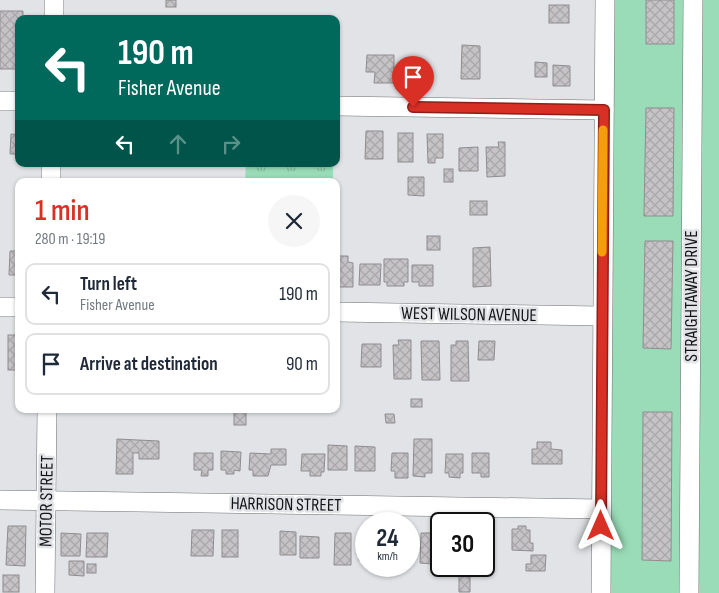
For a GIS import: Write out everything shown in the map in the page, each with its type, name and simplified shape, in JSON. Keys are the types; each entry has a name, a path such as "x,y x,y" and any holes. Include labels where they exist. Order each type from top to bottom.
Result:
{"street":[{"path":"54,0 54,15"},
{"path":"601,593 601,316 605,0"},
{"name":"STRAIGHTAWAY DRIVE","path":"690,593 693,0"},
{"path":"0,101 15,101"},
{"path":"340,106 604,110"},
{"path":"0,307 15,307"},
{"name":"WEST WILSON AVENUE","path":"340,312 601,316"},
{"name":"MOTOR STREET","path":"45,593 48,413"},
{"name":"HARRISON STREET","path":"0,500 601,509"}],"green space":[{"path":"613,0 719,0 719,593 609,593"},
{"path":"246,167 333,167 333,178 245,178"}],"building":[{"path":"166,0 176,0 176,7 166,7"},
{"path":"646,0 674,0 674,44 646,44"},
{"path":"549,5 569,5 569,23 549,23"},
{"path":"0,11 23,11 23,15 15,15 15,69 0,69"},
{"path":"462,45 480,46 480,79 461,79"},
{"path":"367,55 394,55 394,83 374,83 375,72 366,72"},
{"path":"535,62 547,63 547,77 535,77"},
{"path":"553,65 570,66 570,86 553,86"},
{"path":"646,108 674,108 673,216 644,216"},
{"path":"366,131 383,131 383,159 365,159"},
{"path":"398,133 413,133 413,162 398,162"},
{"path":"11,134 15,134 15,154 10,154"},
{"path":"427,134 443,134 443,158 435,158 435,163 428,163"},
{"path":"498,142 505,142 505,176 487,177 486,147 499,147"},
{"path":"478,147 478,171 459,171 459,148"},
{"path":"444,169 453,169 453,182 444,182"},
{"path":"408,177 424,177 424,196 408,195"},
{"path":"470,201 487,201 487,215 470,215"},
{"path":"427,236 440,236 440,250 427,250"},
{"path":"645,241 673,241 671,349 643,348"},
{"path":"490,247 491,286 473,287 473,248"},
{"path":"10,251 15,251 15,275 9,275"},
{"path":"340,256 348,256 348,262 353,263 353,287 340,287"},
{"path":"384,259 408,259 408,282 404,282 404,286 387,286 387,282 384,282"},
{"path":"360,264 381,264 380,285 359,285"},
{"path":"412,265 433,265 433,286 419,286 419,282 412,282"},
{"path":"8,335 15,335 15,370 8,370"},
{"path":"398,340 411,340 411,379 394,379 393,345 399,345"},
{"path":"421,341 439,341 440,380 422,380"},
{"path":"456,341 468,341 469,381 451,381 451,345 456,345"},
{"path":"479,341 495,341 494,360 478,360"},
{"path":"362,344 381,344 381,367 361,367"},
{"path":"411,399 422,399 422,407 411,407"},
{"path":"643,412 672,412 671,561 642,560"},
{"path":"234,413 246,413 246,425 234,425"},
{"path":"385,414 394,414 395,423 386,423"},
{"path":"117,439 159,441 159,459 139,459 139,453 133,453 133,474 116,474"},
{"path":"414,439 432,439 432,473 425,473 425,477 413,476"},
{"path":"537,442 551,442 551,449 562,450 562,464 532,464 532,449 537,449"},
{"path":"328,445 347,446 347,470 328,470"},
{"path":"355,446 375,447 375,471 355,471"},
{"path":"271,449 286,449 286,465 271,465 268,476 253,476 253,470 249,470 250,453 271,454"},
{"path":"221,451 241,452 240,471 234,470 234,474 226,474 226,470 221,470"},
{"path":"194,453 213,453 213,470 208,470 208,476 201,476 202,470 194,470"},
{"path":"392,453 408,453 408,478 395,478 395,471 391,471"},
{"path":"472,453 489,453 489,477 481,477 481,473 472,473"},
{"path":"302,454 325,454 324,472 321,472 321,476 310,476 310,471 301,471"},
{"path":"446,454 463,454 463,473 460,473 460,478 449,477 449,473 445,473"},
{"path":"8,526 26,526 25,566 6,565"},
{"path":"518,526 526,526 526,530 530,530 530,543 533,543 533,551 512,550 512,529 518,529"},
{"path":"192,530 214,530 213,556 191,556"},
{"path":"222,530 238,530 238,557 222,557"},
{"path":"280,531 296,532 296,555 280,555"},
{"path":"61,533 81,534 80,556 61,556"},
{"path":"87,533 108,533 107,557 86,557"},
{"path":"335,533 351,533 351,565 334,565"},
{"path":"421,533 430,533 430,564 420,563"},
{"path":"300,536 319,537 319,558 300,558"},
{"path":"531,555 546,555 545,571 526,571 526,564 531,564"},
{"path":"69,561 84,561 84,576 69,575"},
{"path":"87,564 96,564 96,573 87,573"},
{"path":"3,575 19,575 19,592 3,592"},
{"path":"459,577 470,577 470,592 459,592"}],"slow traffic":[{"path":"602,252 603,130"}],"route":[{"path":"413,107 604,110 601,316 601,526"}]}
